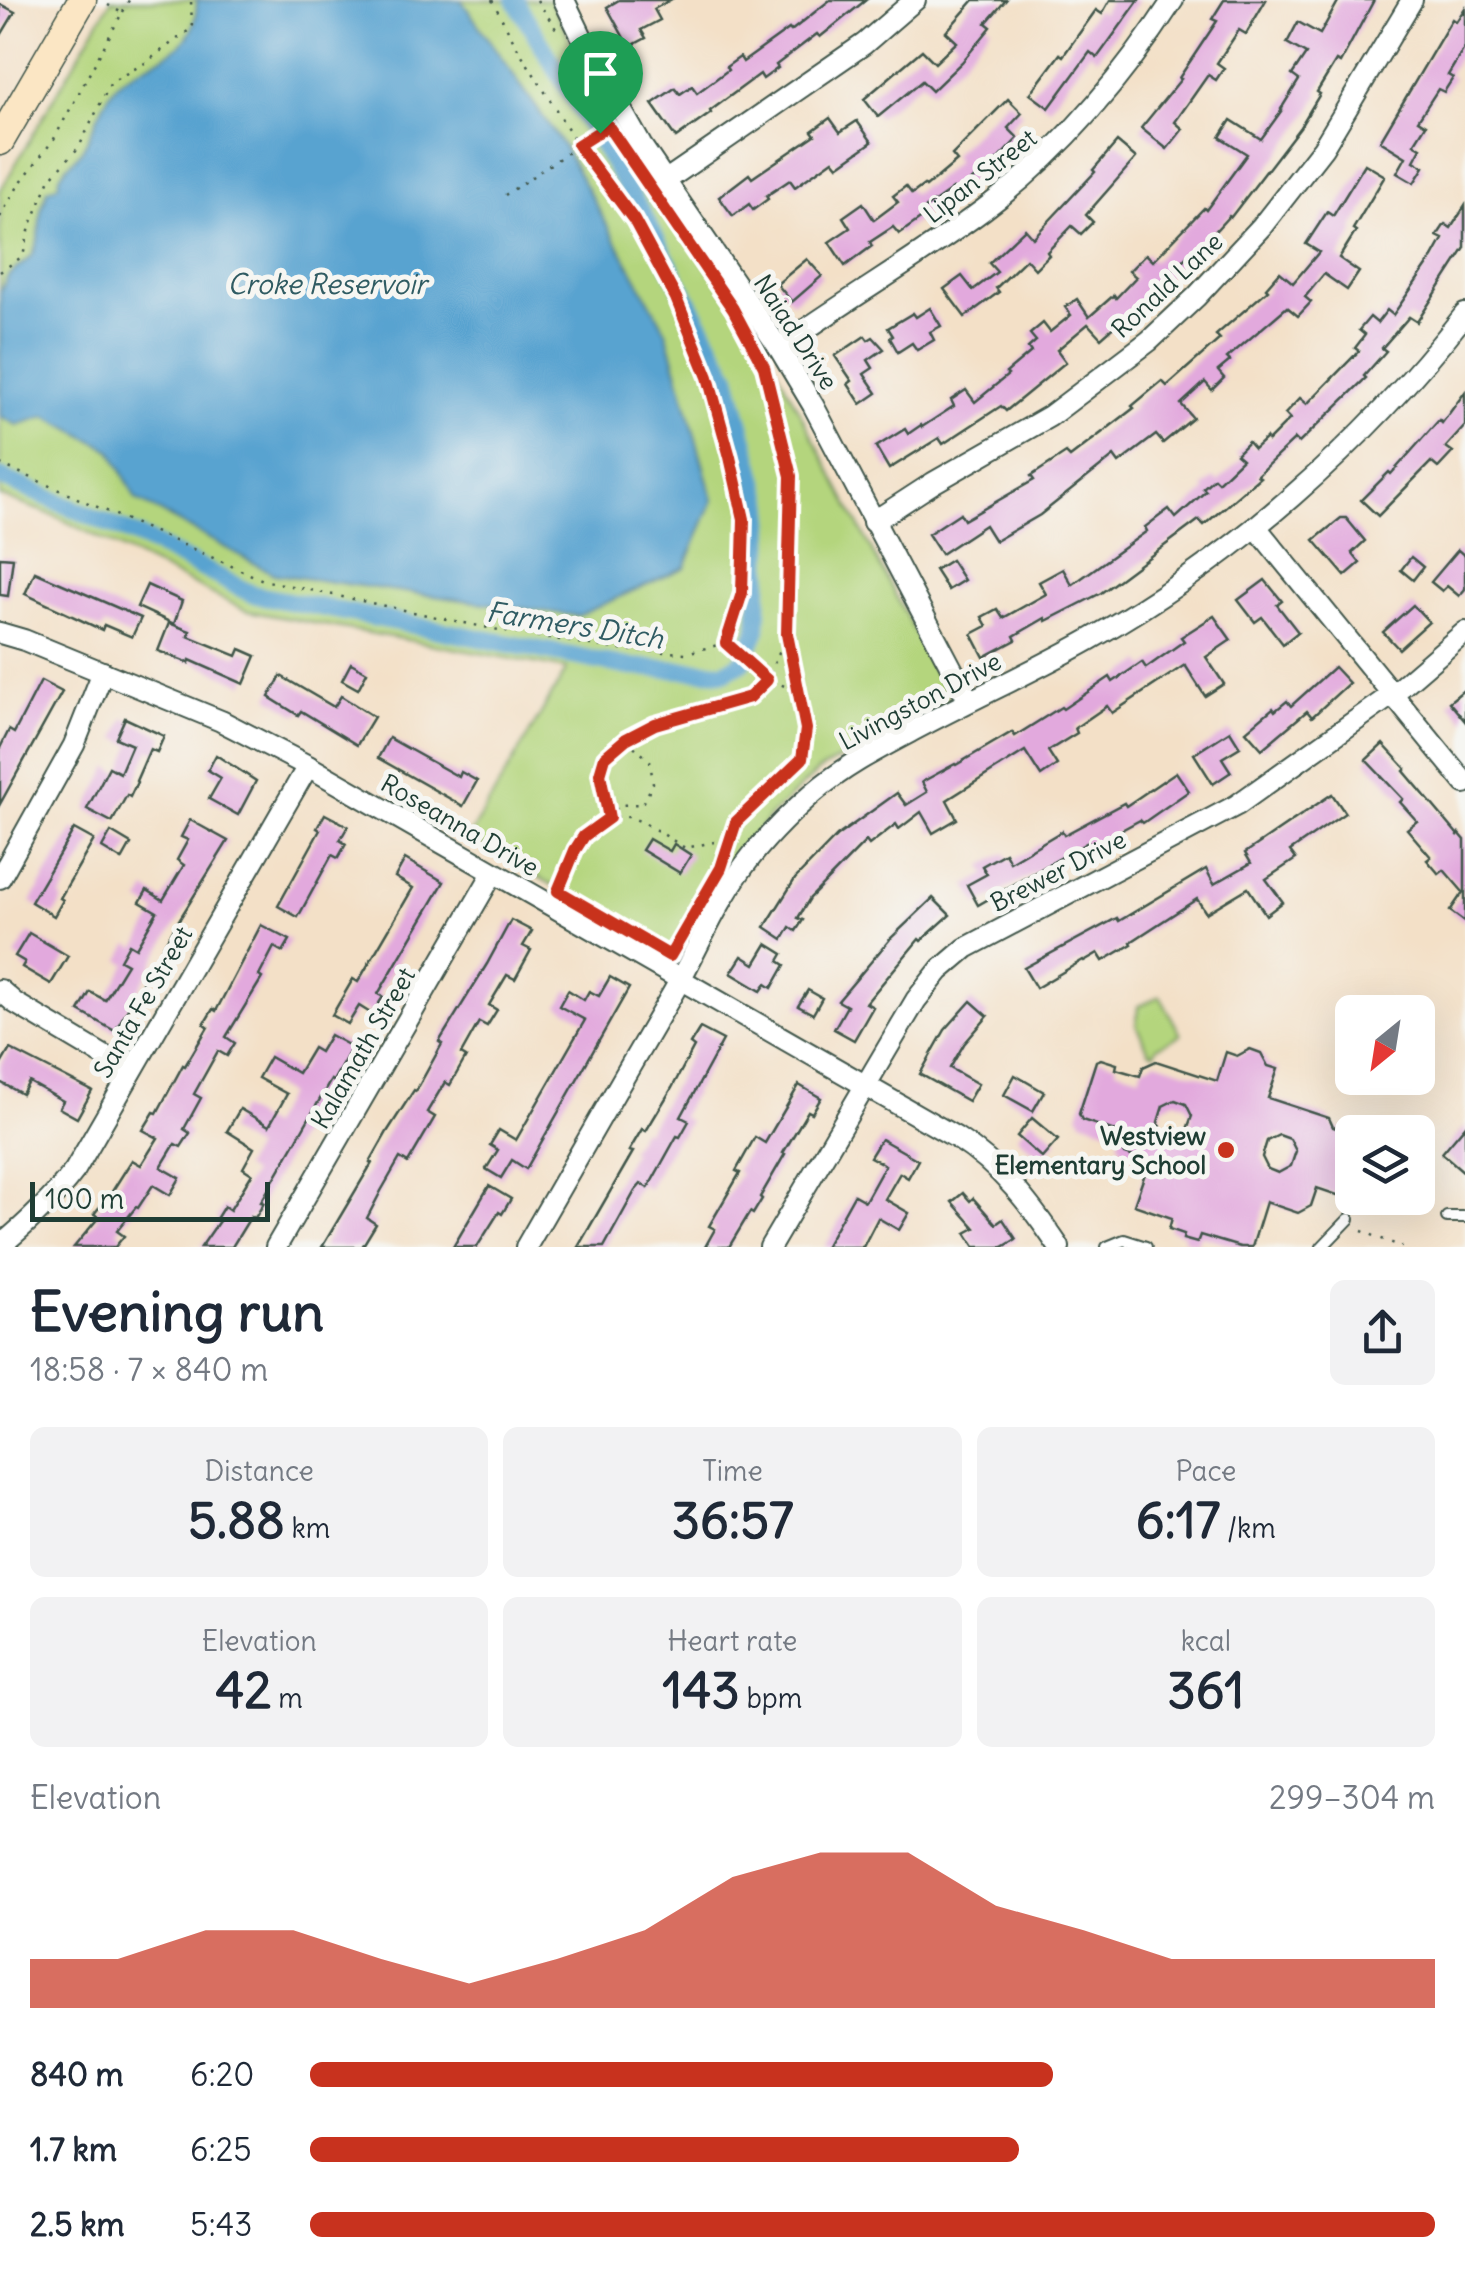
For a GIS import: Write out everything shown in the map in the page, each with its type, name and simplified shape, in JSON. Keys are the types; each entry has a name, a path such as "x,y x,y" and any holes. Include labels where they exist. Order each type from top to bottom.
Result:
{"main road":[{"path":"0,141 95,3"}],"street":[{"name":"Naiad Drive","path":"564,0 624,116 779,348 828,432 969,701"},
{"path":"665,181 864,44 914,0"},
{"name":"Lipan Street","path":"779,348 984,210 1028,174 1091,111 1173,0"},
{"name":"Ronald Lane","path":"874,522 933,482 1050,416 1148,341 1196,297 1262,226 1323,148 1412,0"},
{"name":"Livingston Drive","path":"526,1247 743,867 793,811 864,757 1123,620 1256,528 1356,437 1465,314"},
{"path":"1256,528 1465,783"},
{"name":"Brewer Drive","path":"770,1247 928,983 950,960 1237,805 1393,694 1465,632"},
{"name":"Roseanna Drive","path":"0,633 221,721 308,766 957,1138 985,1158 1024,1197 1059,1247"},
{"path":"0,878 74,746 102,672"},
{"name":"Santa Fe Street","path":"0,1246 34,1218 75,1170 308,766"},
{"name":"Kalamath Street","path":"276,1247 494,874"},
{"path":"0,990 15,1003 131,1072"}],"lane":[{"path":"1447,1216 1465,1217"},
{"path":"1322,1247 1349,1219"},
{"path":"1107,1247 1124,1240 1146,1247"}],"path":[{"path":"0,217 54,139 130,0"},
{"path":"0,272 23,256 50,179 79,146 111,82 145,63 192,28 191,0"},
{"path":"492,0 578,145 634,220 676,298 708,377 744,519 742,593 726,643"},
{"path":"537,0 559,35"},
{"path":"95,3 122,13"},
{"path":"504,196 608,126"},
{"path":"721,868 736,822 802,759 806,729 787,634 791,476 764,367 749,338"},
{"path":"0,464 263,580 492,629 622,650 686,653 726,643"},
{"path":"609,818 600,774 605,757 626,739 655,724 750,697 767,680 787,634"},
{"path":"726,643 767,680 798,690"},
{"path":"558,891 584,836 619,806 644,804 653,783 650,761 626,739"},
{"path":"609,818 628,817 685,848 731,838"},
{"path":"1362,1231 1402,1247"}],"green space":[{"name":"Croke Reservoir","path":"111,0 550,0 621,141 775,365 949,698 818,771 770,816 726,872 677,957 469,837 567,669 247,611 55,516 0,496 0,191"},
{"path":"1160,996 1181,1035 1157,1047 1154,1053 1149,1051 1136,1025 1138,1006"}],"water":[{"name":"Croke Reservoir","path":"197,0 461,0 562,144 666,331 713,500 685,567 578,616 274,574 136,499 111,450 46,416 17,425 0,416 0,292 8,276 32,256 48,189 58,185 63,172 79,154 116,85 187,38 196,16"}],"building":[{"path":"619,0 670,0 654,9 660,20 641,30 646,38 629,47 607,7"},
{"path":"830,0 866,0 820,37 817,34 776,65 778,68 763,79 760,74 676,138 652,104 675,88 680,94 692,86 697,93 740,57 743,62"},
{"path":"974,0 1006,0 986,23 991,27 932,91 922,81 878,117 864,99 922,50 935,63 957,42 946,32"},
{"path":"1110,0 1139,0 1097,58 1090,52 1049,108 1030,94 1096,10 1102,14"},
{"path":"1224,0 1266,0 1246,34 1239,30 1217,63 1224,68 1216,80 1208,75 1175,122 1183,129 1167,149 1141,128 1181,79 1217,21 1212,19"},
{"path":"1339,0 1374,0 1300,127 1231,217 1195,253 1192,251 1147,303 1144,300 1101,338 1088,324 1057,350 1066,362 1006,411 1001,406 943,444 939,438 889,469 876,447 905,429 908,434 922,427 954,406 951,400 966,390 975,402 1031,352 1028,348 1036,341 1030,334 1043,323 1050,332 1071,315 1065,307 1077,299 1089,317 1114,295 1116,298 1136,277 1129,271 1146,254 1153,261 1206,210 1247,154 1220,137 1231,120 1261,139 1299,80 1292,75 1306,54 1287,43 1298,22 1320,34"},
{"path":"0,4 15,12 0,37"},
{"path":"1465,8 1465,47 1448,75 1453,78 1444,92 1438,89 1418,120 1426,125 1414,144 1421,148 1414,161 1424,167 1414,183 1397,173 1406,157 1380,141 1452,19 1456,22"},
{"path":"1008,99 1022,113 1008,128 1018,138 996,161 956,193 953,189 923,210 926,215 899,234 893,227 870,242 872,246 845,266 829,242 850,228 843,217 863,203 874,220 898,202 893,196 906,186 912,194 926,187 957,161 952,155"},
{"path":"830,118 840,132 857,121 872,142 838,166 833,160 795,187 790,180 753,210 749,204 733,216 719,197 749,174 752,178 815,135 812,131"},
{"path":"1117,142 1136,158 1086,215 1093,222 1081,234 1072,226 1035,269 1026,259 996,288 999,292 965,317 944,289 962,276 973,290 997,272 989,263 1025,229 1033,238 1095,172"},
{"path":"1365,164 1385,176 1339,258 1359,272 1347,290 1324,274 1305,297 1311,302 1298,316 1287,307 1227,358 1230,361 1218,371 1224,378 1212,390 1205,382 1181,404 1193,418 1163,443 1156,435 1119,463 1114,456 1040,515 995,541 985,525 941,554 928,534 960,513 964,520 1034,480 1031,476 1066,453 1070,457 1162,381 1167,386 1220,339 1216,335 1268,290 1280,272 1293,283 1319,252 1306,244 1327,212 1333,216"},
{"path":"1465,206 1465,248 1417,322 1409,317 1382,348 1386,351 1366,378 1299,443 1295,439 1257,475 1260,477 1204,525 1199,520 1101,593 1046,621 1045,618 984,657 972,634 987,626 982,617 997,609 1003,618 1046,594 1039,582 1063,569 1072,585 1147,531 1145,527 1169,509 1176,518 1206,491 1203,488 1214,478 1218,482 1242,459 1236,454 1248,442 1254,449 1266,438 1268,441 1290,419 1285,414 1300,398 1307,404 1359,351 1355,348 1365,335 1359,330 1370,317 1377,323 1387,310 1393,315 1433,257 1443,239 1437,236 1445,224 1451,228"},
{"path":"807,259 822,276 792,302 777,284"},
{"path":"930,308 941,326 930,332 934,340 917,350 912,343 898,352 888,328"},
{"path":"865,336 868,340 873,337 884,349 868,360 873,368 864,374 877,393 861,404 848,384 852,381 835,356"},
{"path":"1465,392 1465,426 1446,447 1453,452 1438,468 1431,462 1378,516 1361,500 1391,474 1439,420 1442,423"},
{"path":"1346,518 1365,541 1352,553 1360,563 1345,576 1314,540"},
{"path":"1458,550 1465,556 1465,589 1459,596 1447,586 1442,591 1431,582"},
{"path":"0,557 13,558 8,596 0,595"},
{"path":"1411,557 1423,567 1413,580 1401,570"},
{"path":"951,560 964,580 948,590 935,570"},
{"path":"35,572 141,618 132,637 104,625 102,630 25,594"},
{"path":"1265,580 1282,601 1277,605 1298,632 1283,644 1262,617 1255,622 1238,600"},
{"path":"147,585 182,601 174,624 137,607"},
{"path":"1413,605 1429,622 1399,649 1383,632"},
{"path":"1214,616 1231,640 1206,657 1224,684 1205,696 1185,665 1112,713 1107,706 1075,728 1077,733 1048,751 1057,765 1041,776 1025,751 947,800 957,819 933,833 921,812 899,829 896,824 869,845 866,841 810,898 798,918 803,920 796,931 790,927 783,939 765,927 795,879 837,836 897,793 906,805 927,792 922,782 1012,732 1015,736 1110,677 1113,682 1142,662 1146,668 1184,641 1181,637"},
{"path":"169,623 190,631 188,636 237,656 240,649 256,656 244,684 190,660 189,663 158,651"},
{"path":"351,663 367,672 358,689 342,680"},
{"path":"1334,667 1349,683 1312,717 1307,711 1262,749 1246,731 1273,708 1275,711 1287,701 1291,706"},
{"path":"281,676 334,707 341,696 374,717 357,745 301,711 298,715 269,697"},
{"path":"41,681 62,692 0,804 0,748 9,730 14,733"},
{"path":"1465,689 1465,721 1449,702"},
{"path":"125,718 164,736 157,752 150,749 130,797 127,795 112,822 87,809 109,767 120,773 132,745 116,738"},
{"path":"1230,731 1240,747 1222,758 1231,772 1213,784 1194,754"},
{"path":"389,738 459,777 461,772 477,781 463,806 378,758"},
{"path":"1383,744 1465,840 1465,922 1450,911 1463,892 1444,870 1439,874 1427,860 1431,857 1407,829 1417,821 1400,802 1403,799 1366,760"},
{"path":"216,755 256,781 238,815 209,799 221,778 208,770"},
{"path":"1176,772 1189,791 1143,823 1140,820 1090,847 1088,842 978,905 967,885 987,874 982,866 1005,853 1010,862 1062,831 1064,835 1124,803 1126,806"},
{"path":"1332,794 1345,813 1290,851 1296,859 1266,879 1283,902 1266,915 1248,888 1206,913 1197,899 1103,961 1098,953 1036,988 1024,968 1117,918 1119,921 1206,869 1214,884 1251,863 1245,853"},
{"path":"325,814 348,826 340,840 346,844 338,858 332,855 298,917 278,906"},
{"path":"190,820 228,841 115,1031 79,1011 90,992 105,1000 127,964 120,960 129,944 136,948 157,912 140,902 147,890 163,900 184,865 177,860 188,840 181,837"},
{"path":"74,829 94,840 60,898 63,900 54,916 31,902"},
{"path":"111,832 131,844 122,860 102,848"},
{"path":"649,839 670,851 674,844 691,855 680,873 642,850"},
{"path":"405,859 444,882 378,994 383,997 372,1014 359,1006 348,1024 332,1015 353,979 358,982 413,888 395,877"},
{"path":"933,898 950,915 919,939 866,1003 873,1007 854,1040 834,1029 847,1006 838,1001 891,938"},
{"path":"511,920 532,931 523,946 531,950 515,979 507,975 489,1005 497,1010 487,1026 479,1022 450,1085 445,1082 427,1112 435,1117 408,1163 400,1158 381,1191 367,1218 376,1224 362,1247 322,1247 387,1132 416,1091 442,1044 439,1042"},
{"path":"261,925 290,940 283,952 274,947 259,976 262,978 226,1037 235,1043 227,1056 218,1051 194,1094 201,1098 184,1129 190,1133 181,1147 175,1144 161,1167 180,1178 170,1195 153,1185 117,1231 124,1236 115,1247 74,1247 99,1217 94,1214 132,1160 141,1165 158,1138 143,1130 208,1027 204,1024 213,1009 216,1011"},
{"path":"29,933 68,956 51,984 22,967 25,962 15,956"},
{"path":"767,944 783,954 779,961 785,965 772,988 766,984 761,991 731,973 742,956 755,964"},
{"path":"610,977 629,988 526,1169 512,1160 501,1178 486,1169 498,1150 490,1145 499,1130 516,1140 585,1020 559,1006 568,990 584,1000 589,991 599,996"},
{"path":"808,990 822,998 813,1014 798,1006"},
{"path":"971,1001 988,1016 950,1068 978,1084 968,1101 920,1074 945,1030"},
{"path":"700,1028 723,1040 681,1117 689,1121 648,1188 641,1184 635,1191 604,1247 578,1247 633,1152 629,1151 642,1129 646,1131 672,1088"},
{"path":"330,1035 352,1047 255,1218 251,1216 232,1247 201,1247 224,1206 230,1210 252,1174 243,1168 254,1148 227,1131 240,1109 269,1126 287,1094 258,1078 270,1057 298,1073 313,1048 320,1052"},
{"path":"10,1049 92,1091 77,1118 59,1108 63,1101 29,1082 22,1094 0,1082 0,1066"},
{"path":"1250,1049 1261,1053 1268,1066 1278,1069 1268,1098 1329,1118 1335,1128 1335,1194 1317,1188 1311,1206 1298,1213 1266,1202 1252,1247 1200,1235 1197,1243 1183,1239 1184,1234 1169,1229 1172,1218 1134,1205 1149,1162 1125,1154 1118,1142 1121,1133 1082,1120 1079,1114 1096,1061 1117,1064 1116,1069 1140,1076 1143,1067 1156,1061 1217,1081 1226,1052 1237,1056","holes":["1175,1100 1186,1104 1192,1116 1186,1132 1174,1137 1163,1134 1158,1122 1163,1106","1279,1135 1290,1139 1296,1151 1291,1166 1278,1173 1268,1169 1262,1157 1267,1141"]},
{"path":"1015,1075 1044,1092 1033,1111 1004,1095"},
{"path":"799,1085 821,1098 812,1113 808,1111 762,1199 729,1247 705,1247 715,1229 709,1226 740,1173 736,1171 755,1137 765,1143"},
{"path":"1032,1118 1058,1140 1042,1158 1017,1136"},
{"path":"1465,1126 1465,1173 1442,1153"},
{"path":"881,1139 918,1160 908,1178 900,1173 885,1199 909,1213 899,1230 878,1218 863,1247 825,1247 854,1195 865,1201 885,1165 870,1157"},
{"path":"489,1186 511,1199 477,1247 453,1247"},
{"path":"963,1193 970,1201 973,1198 996,1224 1003,1219 1016,1239 1003,1247 975,1247 966,1233 975,1228 952,1202"}],"waterway":[{"name":"Farmers Ditch","path":"0,477 144,539 252,594 629,667 724,672 743,662 757,630 763,507 728,376 645,218 515,0"}],"place":[{"name":"Westview Elementary School","path":"1226,1150"}],"route":[{"path":"608,126 733,309 764,367 791,476 787,634 806,729 802,759 736,822 721,868 670,956 558,891 584,836 609,818 600,774 605,757 626,739 655,724 750,697 767,680 726,643 742,593 744,519 708,377 676,298 634,220 578,145 600,133 608,126"}]}
